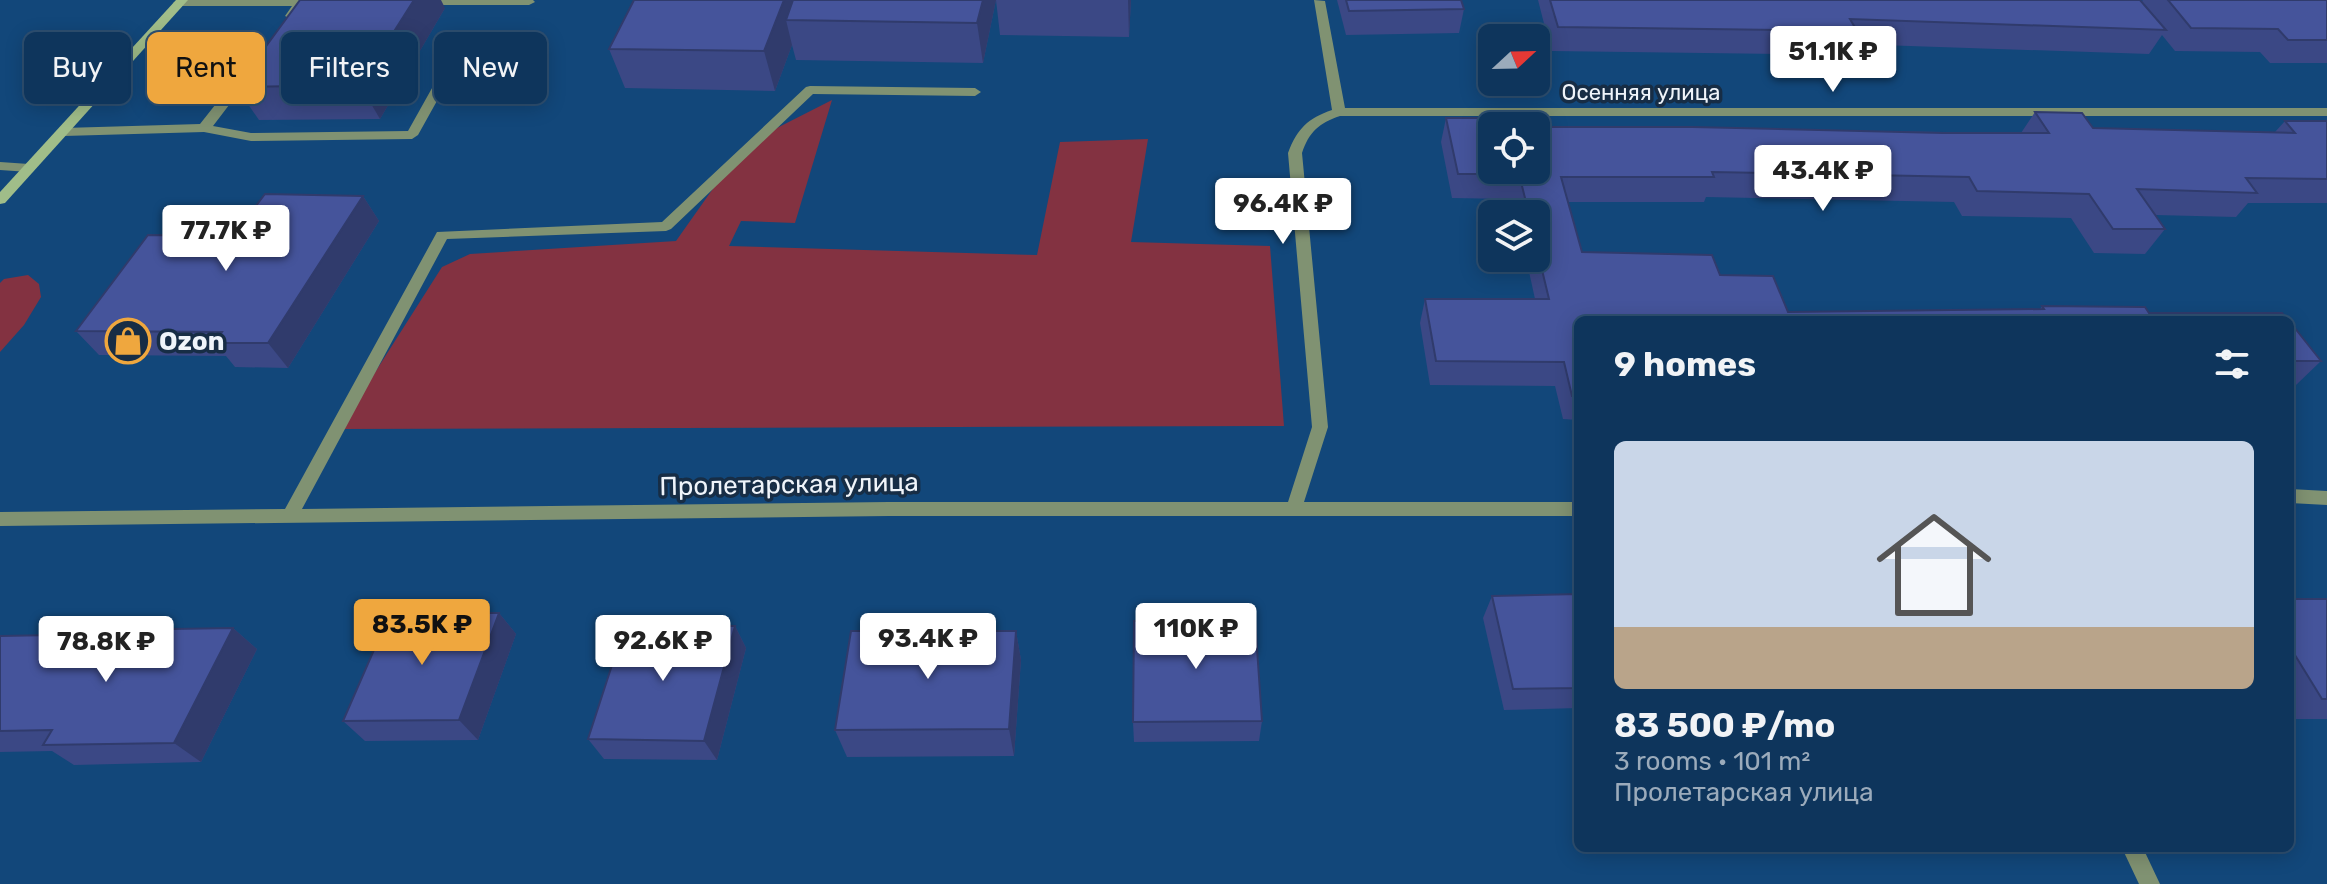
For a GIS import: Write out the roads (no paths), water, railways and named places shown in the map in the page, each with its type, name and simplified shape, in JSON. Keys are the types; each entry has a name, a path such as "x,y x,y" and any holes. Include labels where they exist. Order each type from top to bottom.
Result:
{"main road":[{"path":"0,200 181,1"}],"street":[{"path":"181,1 317,3"},
{"path":"1294,508 1320,427 1295,153 1302,133 1317,119 1339,112 1319,1"},
{"path":"408,2 529,2"},
{"path":"282,28 301,3"},
{"path":"204,128 272,40"},
{"path":"290,515 442,235 666,226 810,90 975,92"},
{"path":"64,132 204,128 251,137 412,135 434,95"},
{"name":"Осенняя улица","path":"1339,112 2327,112"},
{"path":"0,166 29,168"},
{"path":"2294,496 2327,498"},
{"name":"Пролетарская улица","path":"0,519 1294,508 1574,509"},
{"path":"2134,852 2150,884"}],"place":[{"name":"Ozon","path":"128,341"}]}
